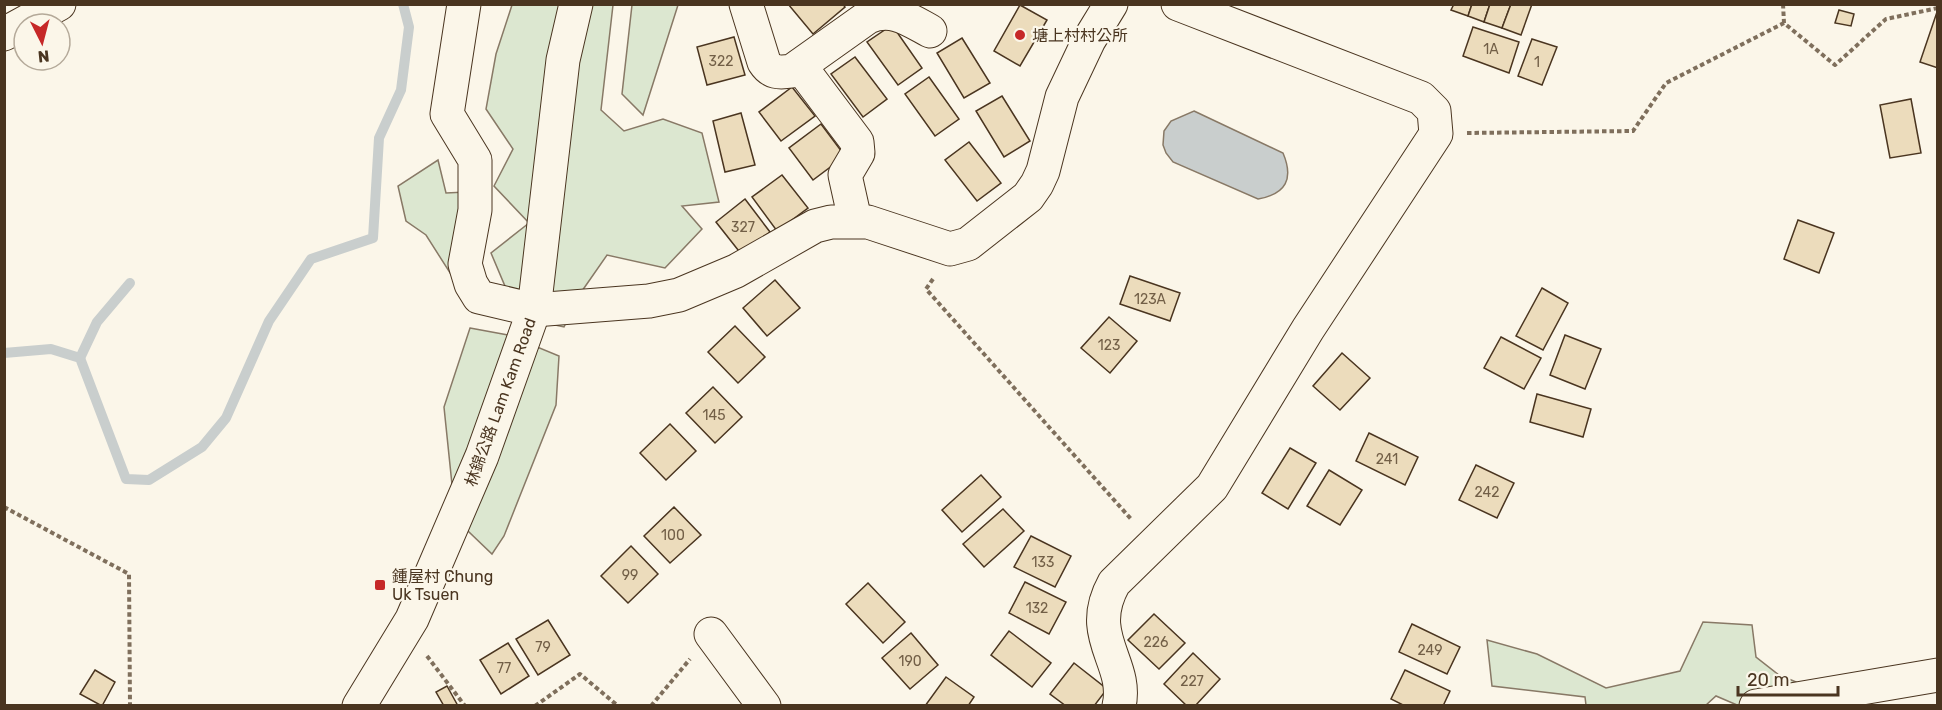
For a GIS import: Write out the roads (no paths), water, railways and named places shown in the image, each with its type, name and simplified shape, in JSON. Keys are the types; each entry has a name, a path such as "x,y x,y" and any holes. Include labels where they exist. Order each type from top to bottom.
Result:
{"main road":[{"path":"4,34 59,4"},
{"path":"464,4 447,114 475,160 475,210 465,264 471,284 480,297 534,310 650,301 679,295 736,271 815,226 855,220 868,222 950,249 969,243 1028,197 1037,184 1044,171 1062,98 1089,40 1111,4"},
{"name":"林錦公路 Lam Kam Road","path":"359,705 412,619 482,456 534,310 563,60 576,4"},
{"path":"746,4 764,62 769,69 784,72 800,66 868,17 881,12 904,17 930,31"},
{"path":"1119,705 1121,689 1103,624 1105,604 1114,584 1200,501 1224,470 1308,328 1436,134 1434,111 1421,98 1178,4"},
{"path":"800,66 857,142 858,153 846,171 844,179 855,220"},
{"path":"711,634 764,705"},
{"path":"1756,705 1938,675"}],"waterway":[{"path":"4,353 51,349 80,358 126,479 149,480 202,447 226,418 269,321 311,259 373,238 379,138 401,90 409,27 403,4"},
{"path":"80,358 97,322 130,283"}],"place":[{"name":"塘上村村公所","path":"1020,35"},
{"name":"鍾屋村 Chung Uk Tsuen","path":"380,585"}]}
